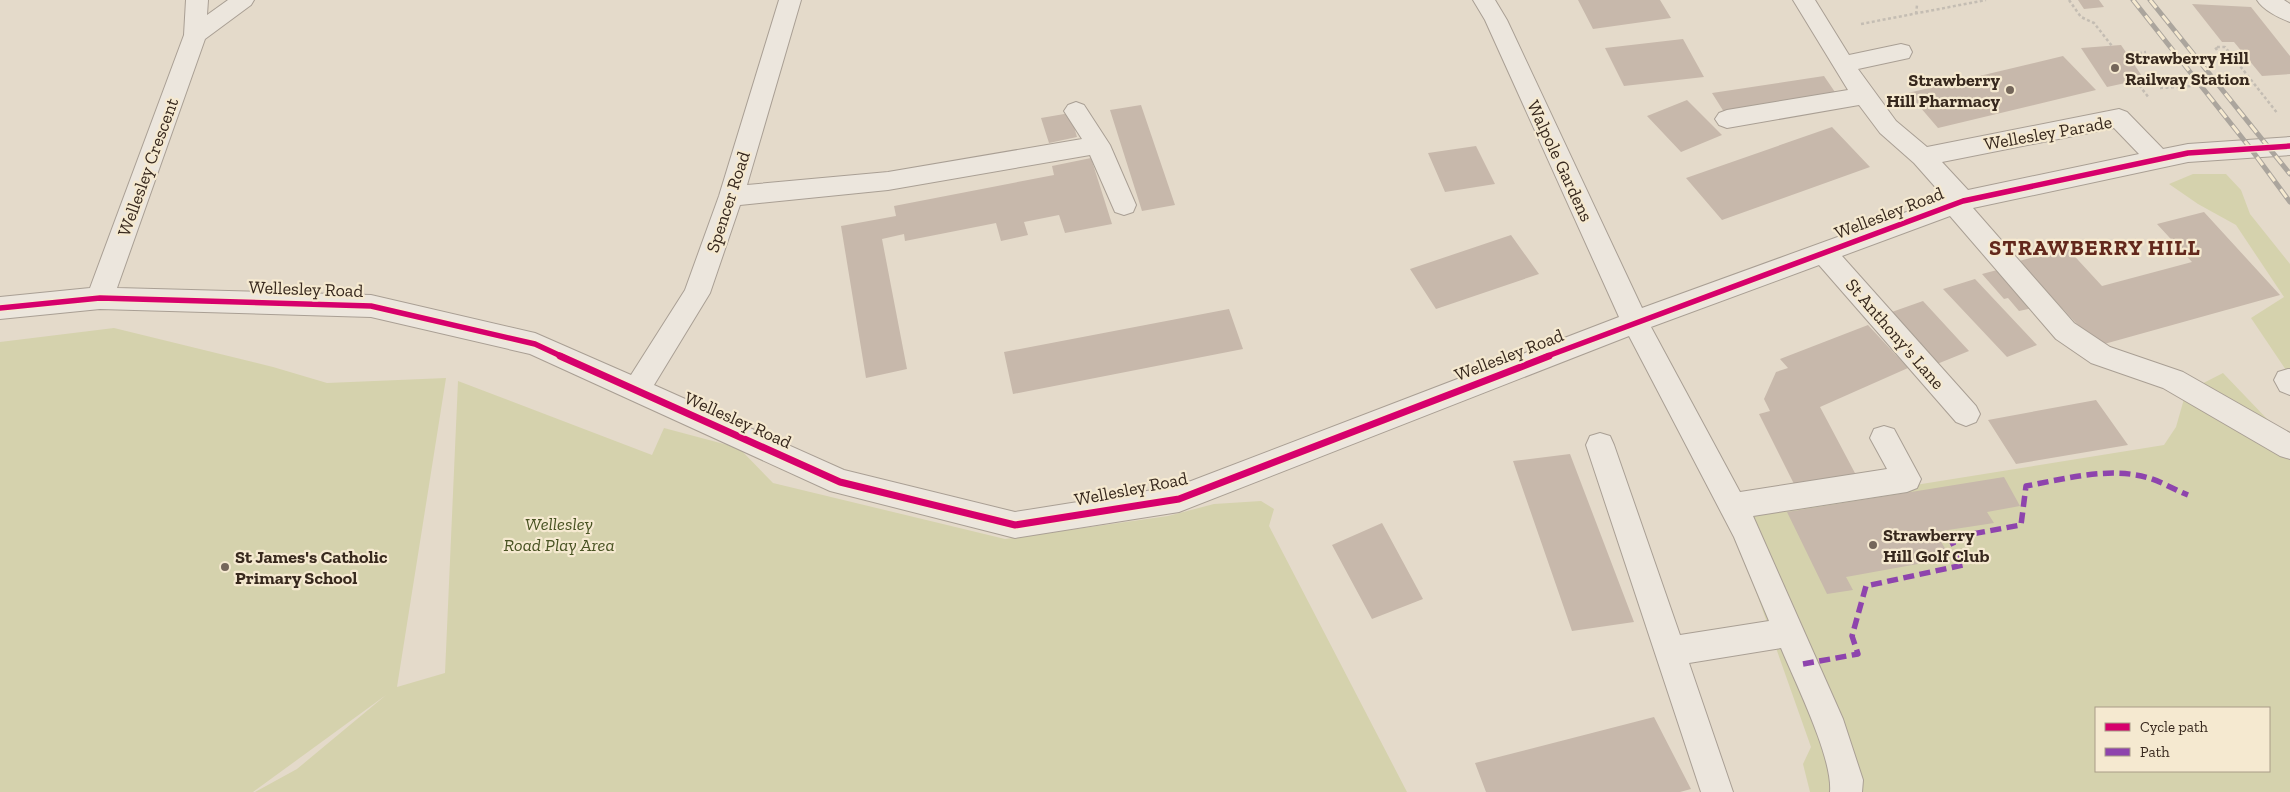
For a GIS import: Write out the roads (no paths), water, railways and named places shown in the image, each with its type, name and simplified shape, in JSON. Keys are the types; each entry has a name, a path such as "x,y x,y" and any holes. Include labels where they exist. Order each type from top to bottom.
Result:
{"street":[{"name":"Wellesley Crescent","path":"100,298 195,35 197,0"},
{"path":"195,35 243,0"},
{"name":"Spencer Road","path":"636,392 696,293 731,196 790,0"},
{"name":"Walpole Gardens","path":"1484,0 1496,20 1635,322 1746,531 1788,632 1828,719 1847,780 1846,792"},
{"path":"1804,0 1864,96 1888,127 1923,157 2066,331 2102,355 2173,380 2290,447"},
{"path":"2268,0 2290,14"},
{"path":"1843,64 1901,52"},
{"path":"1727,119 1864,96"},
{"path":"1076,111 1098,145 1124,205"},
{"name":"Wellesley Parade","path":"1923,157 2118,118 2158,159"},
{"path":"731,196 888,181 1098,145"},
{"name":"Wellesley Road","path":"0,308 100,298 371,306 535,344 636,392 840,482 1015,525 1179,499 1635,322 1825,254 1959,203 2158,159 2206,151 2290,146"},
{"name":"St Anthony's Lane","path":"1825,254 1966,414"},
{"path":"1732,506 1907,479 1884,438"},
{"path":"1600,445 1717,792"},
{"path":"1670,651 1788,632"}],"railway":[{"path":"2133,0 2251,149 2290,202"},
{"path":"2150,0 2290,174"}],"place":[{"name":"Strawberry Hill Railway Station","path":"2115,68"},
{"name":"Strawberry Hill Pharmacy","path":"2010,90"},
{"name":"Strawberry Hill Golf Club","path":"1873,545"},
{"name":"St James's Catholic Primary School","path":"225,567"}],"district":[{"name":"STRAWBERRY HILL","path":"2095,247"}],"park label":[{"name":"Wellesley Road Play Area","path":"559,534"}]}
